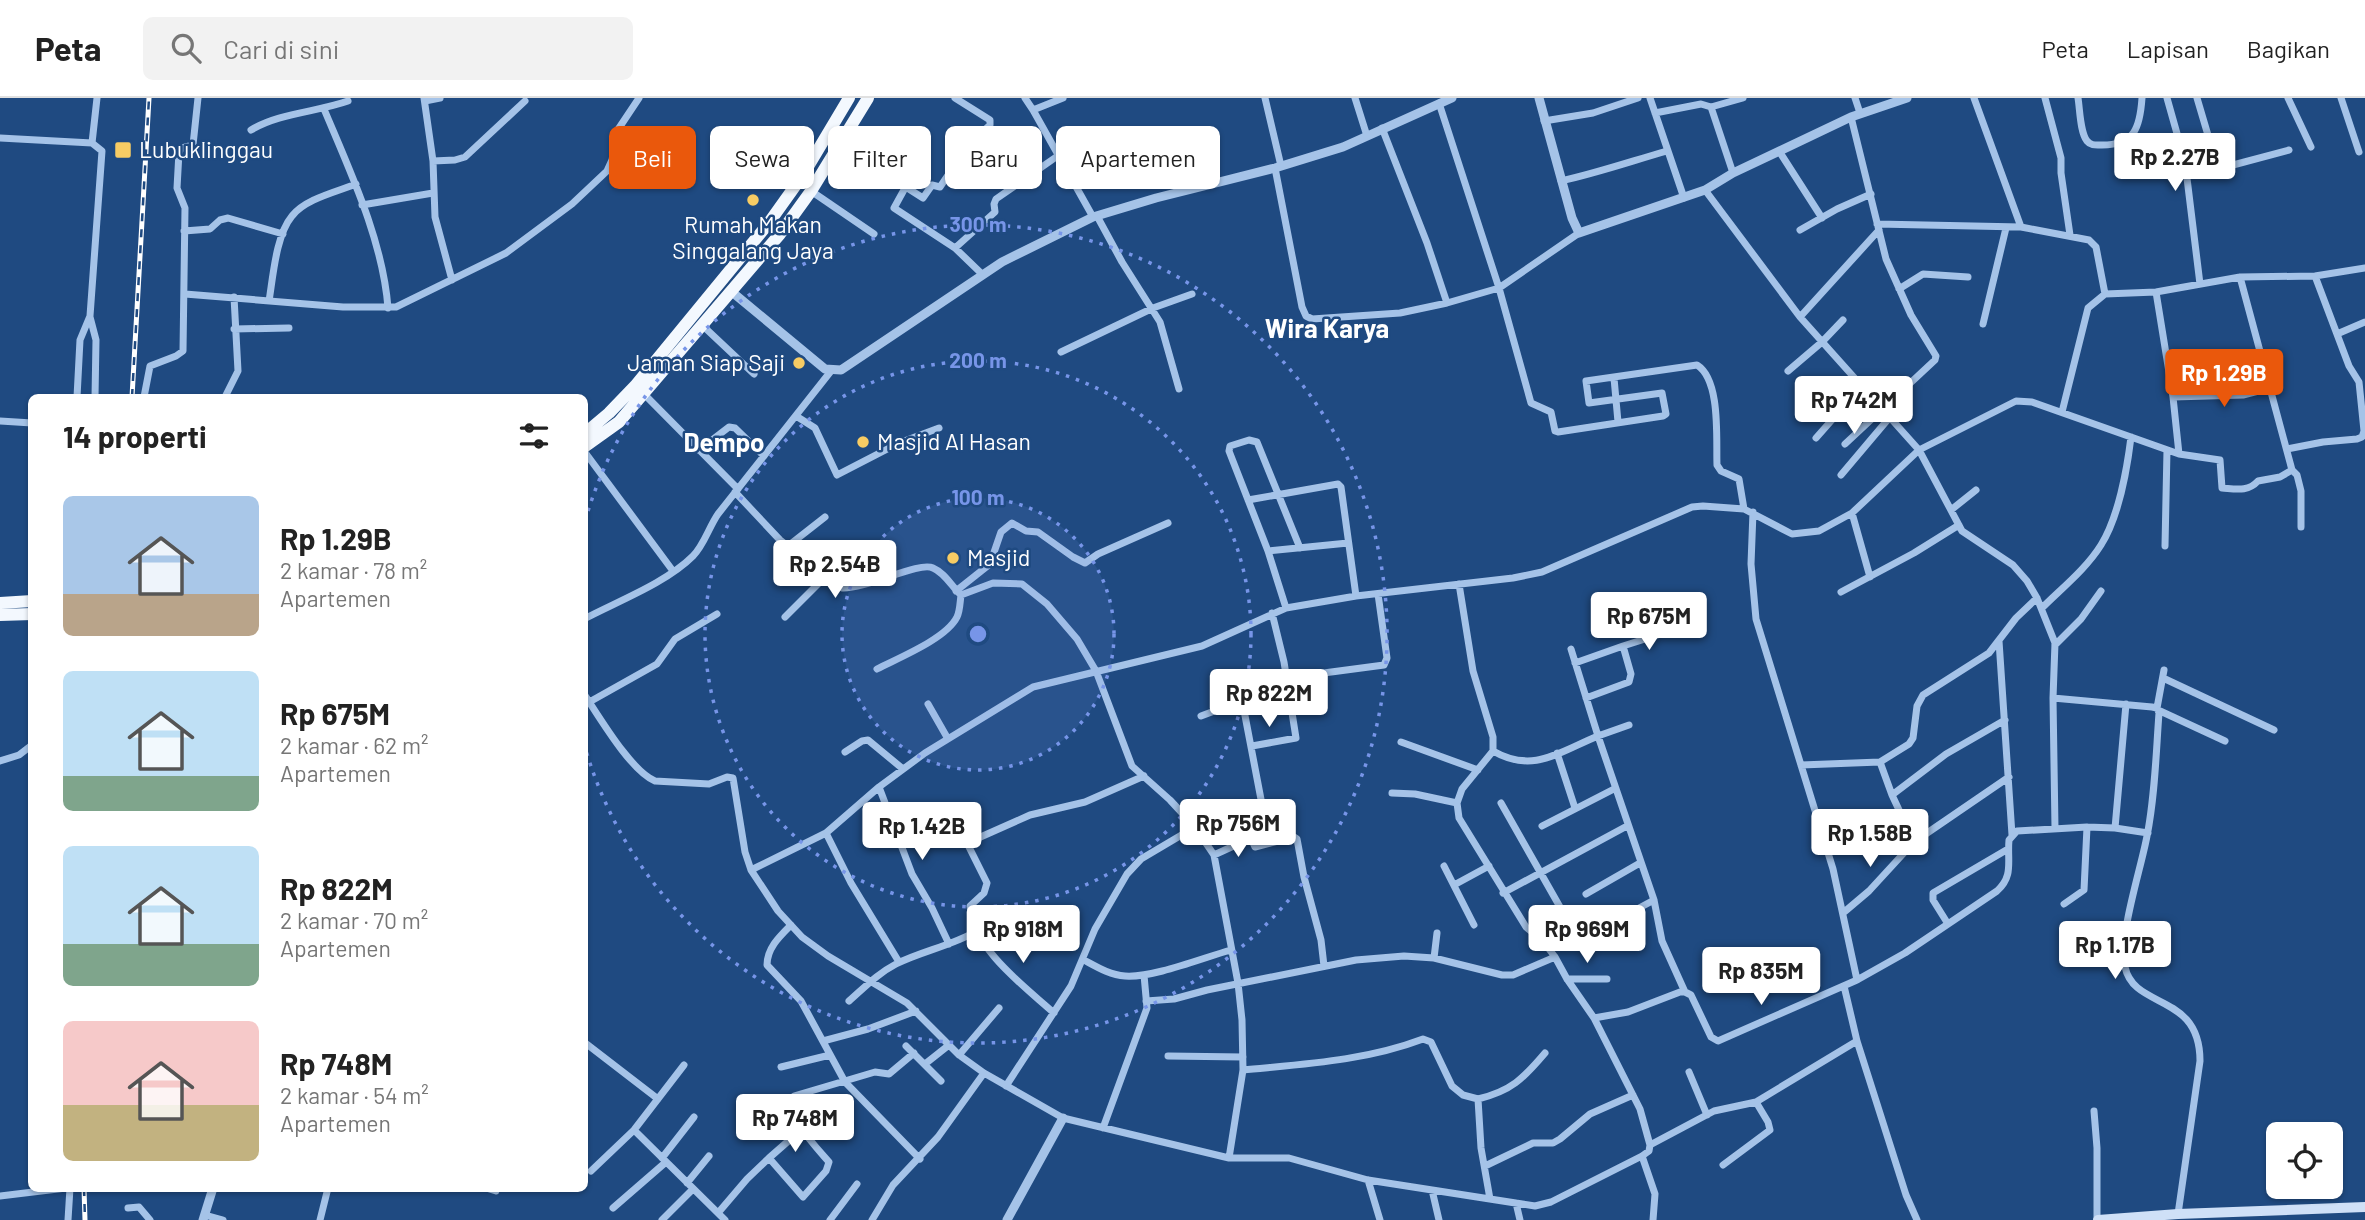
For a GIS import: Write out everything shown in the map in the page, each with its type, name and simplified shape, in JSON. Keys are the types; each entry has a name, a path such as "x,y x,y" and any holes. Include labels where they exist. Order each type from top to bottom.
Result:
{"highway":[{"path":"588,431 635,386 768,224 803,175 849,98"},
{"path":"851,126 868,98"},
{"path":"588,446 619,422 732,292 780,234 828,164"},
{"path":"720,282 732,292"},
{"path":"0,603 28,601"},
{"path":"0,615 28,614"}],"main road":[{"path":"2097,1220 2365,1207"}],"street":[{"path":"92,143 97,98"},
{"path":"145,394 150,366 183,351 185,208 177,188 178,152 193,145 198,98"},
{"path":"440,98 424,100 433,161 435,217 452,280"},
{"path":"185,295 388,309 396,307 506,253 600,180 612,160 617,131 639,98"},
{"path":"931,186 940,187 970,143 990,125 990,120 955,98"},
{"path":"1024,98 1056,150"},
{"path":"1033,110 1063,98"},
{"path":"1265,98 1302,307 1306,316 1312,319 1400,313 1499,288 1579,233 1705,190 1733,173 1855,115 1907,98"},
{"path":"1355,98 1367,136"},
{"path":"732,292 825,369 841,370 1002,262 1095,216 1343,147 1452,98"},
{"path":"1539,98 1561,181 1579,233"},
{"path":"1544,121 1593,113 1638,98"},
{"path":"1650,98 1684,198"},
{"path":"1655,113 1701,104 1711,107 1743,98"},
{"path":"1845,444 1935,360 1934,351 1912,315 1886,259 1855,115 1855,98"},
{"path":"1974,98 2021,228"},
{"path":"2045,98 2061,158 2070,235"},
{"path":"2078,98 2085,139 2091,145 2116,145 2132,135 2141,120 2142,98"},
{"path":"2167,98 2185,162 2200,284"},
{"path":"2197,98 2218,169 2289,150"},
{"path":"2288,98 2311,147"},
{"path":"2341,98 2359,152"},
{"path":"251,130 276,119 348,101"},
{"path":"433,161 465,157 525,101"},
{"path":"1439,103 1499,288 1531,403 1551,412 1556,432 1666,414 1662,393 1588,403 1586,382 1697,365 1706,374 1714,397 1717,466 1721,471 1739,479 1744,509"},
{"path":"1711,107 1733,173"},
{"path":"324,109 356,184 386,281 388,309"},
{"path":"1382,128 1427,243 1447,303"},
{"path":"0,138 92,143 102,151 90,316 96,340 95,394"},
{"path":"1561,181 1606,171 1667,151"},
{"path":"1779,151 1822,218"},
{"path":"955,248 995,212 996,199 1056,157"},
{"path":"269,301 283,234 292,215 307,204 356,184"},
{"path":"904,189 894,208 955,248 983,275"},
{"path":"907,189 922,199 929,189"},
{"path":"1079,189 1160,322 1179,389"},
{"path":"1705,190 1800,317 1919,450 1959,525 1970,537 2013,565 2037,598 2055,645 2054,828"},
{"path":"811,191 874,234"},
{"path":"362,205 433,193"},
{"path":"1800,230 1871,194"},
{"path":"184,231 209,229 220,220 228,218 283,234"},
{"path":"1800,317 1878,227 2021,228 2089,240 2096,247 2105,294"},
{"path":"1983,324 2006,228"},
{"path":"2062,412 2088,309 2105,294 2156,292 2240,277 2315,276 2365,268"},
{"path":"1899,289 1923,274 1968,277"},
{"path":"2287,449 2362,437 2364,431 2360,386 2349,366 2315,276"},
{"path":"2240,277 2292,470 2297,475 2301,491 2301,527"},
{"path":"2156,292 2179,454"},
{"path":"1061,352 1192,294"},
{"path":"226,394 238,371 234,297"},
{"path":"77,394 80,340 90,316"},
{"path":"1788,371 1843,320"},
{"path":"2337,334 2365,323"},
{"path":"703,326 754,374"},
{"path":"234,329 289,328"},
{"path":"588,617 673,571 692,557 701,547 708,528 831,371"},
{"path":"1614,378 1618,422"},
{"path":"1816,438 1861,387"},
{"path":"2173,397 2243,395 2270,388"},
{"path":"644,394 788,546 842,588 865,586 919,567 930,566 945,577 957,591 958,615 945,630 877,669"},
{"path":"751,870 826,833 903,769 1027,689 1202,646 1286,608 1356,596 1513,578 1556,568 1684,509 1703,506 1744,509 1792,534 1819,531 1852,513 1919,450 2016,401 2032,402 2179,454 2220,460 2220,486 2226,488 2253,488 2258,481 2280,477 2292,470"},
{"path":"796,416 815,428 838,475 899,443 939,428"},
{"path":"1841,475 1890,417"},
{"path":"0,421 28,423"},
{"path":"699,450 729,427 735,428 764,456"},
{"path":"2042,608 2092,558 2106,537 2125,471 2131,437"},
{"path":"1286,608 1268,551 1229,451 1230,446 1254,440 1260,446 1300,548"},
{"path":"2165,546 2167,450"},
{"path":"588,454 673,571"},
{"path":"1248,500 1338,484 1343,492 1356,596"},
{"path":"1951,510 1976,491"},
{"path":"1753,512 1751,564 1756,619 1823,834 1857,980"},
{"path":"1852,513 1870,577"},
{"path":"788,546 825,517"},
{"path":"957,591 990,564 1001,532 1012,523 1022,530 1043,535 1073,558 1085,563 1098,554 1168,523"},
{"path":"1840,592 1959,525"},
{"path":"1268,551 1348,543"},
{"path":"785,617 826,576"},
{"path":"957,591 993,583 1022,584 1047,604 1077,639 1096,671 1132,766 1195,827 1214,855 1238,983 1243,1057 1229,1158"},
{"path":"588,704 636,767 649,778 655,781 703,784 727,777 733,778 745,852 751,870 791,925 828,956 898,996 959,1055 984,1073 1063,1118 1229,1158 1289,1157 1368,1180 1535,1206 1551,1202 1642,1156 1649,1151 1650,1145 1640,1109 1594,1018 1555,957 1526,927 1503,893 1459,818 1457,803 1462,789 1493,751 1493,737 1472,671 1459,584"},
{"path":"2055,645 2081,619 2101,591"},
{"path":"1201,716 1225,707 1228,703 1228,688 1238,679 1265,673 1286,678 1384,665 1387,658 1378,594"},
{"path":"1801,765 1880,762 1909,744 1913,738 1917,706 1923,695 1984,657 2016,618 2037,598"},
{"path":"588,702 657,664 675,639 717,614"},
{"path":"1252,746 1296,739 1272,614"},
{"path":"1575,663 1667,632"},
{"path":"1594,1018 1628,1012 1685,992 1691,995 1710,1037 1718,1041 1857,980 1905,953 2004,885 2010,870 2008,849 2012,835 1999,640"},
{"path":"1586,698 1629,682 1631,674 1623,646"},
{"path":"1571,649 1614,789 1654,900 1662,940 1685,992"},
{"path":"2178,1214 2200,1047 2187,1019 2178,1010 2136,986 2124,966 2125,935 2148,833 2157,709 2163,674 2274,730"},
{"path":"1238,679 1264,817 1246,823 1255,847 1294,837 1297,839 1321,940 1324,966"},
{"path":"2053,698 2157,709 2225,741"},
{"path":"928,704 948,739"},
{"path":"2116,828 2126,704"},
{"path":"1892,794 1946,754 2005,720"},
{"path":"1493,751 1507,760 1537,762 1629,724"},
{"path":"845,752 868,740 903,769"},
{"path":"1401,742 1478,769"},
{"path":"0,761 19,755 28,748"},
{"path":"1557,753 1575,808"},
{"path":"1880,762 1914,842"},
{"path":"1054,1013 995,956 976,931 970,906 984,893 987,883 967,843 1030,814 1085,802 1144,776"},
{"path":"1843,913 1870,891 1914,842 2010,777"},
{"path":"879,788 912,874 949,944"},
{"path":"1542,826 1614,789"},
{"path":"1392,793 1415,794 1457,803"},
{"path":"1501,803 1560,907"},
{"path":"1823,834 1902,817"},
{"path":"1503,893 1627,826"},
{"path":"1006,1086 1054,1013 1084,960 1096,929 1132,867 1195,827"},
{"path":"2012,835 2023,829 2087,827 2148,833"},
{"path":"2064,904 2084,890 2087,827"},
{"path":"826,833 851,883 899,962"},
{"path":"1214,855 1251,838"},
{"path":"1948,924 1933,900 1933,893 2008,849"},
{"path":"1586,894 1640,863"},
{"path":"1444,866 1474,925"},
{"path":"1454,885 1489,866"},
{"path":"1615,922 1654,900"},
{"path":"791,925 769,952 767,964 801,1001 845,1082 920,1159"},
{"path":"849,1001 868,981 899,962 976,931"},
{"path":"1434,958 1437,933"},
{"path":"1084,960 1111,973 1125,976 1144,975 1231,950"},
{"path":"1146,1001 1174,999 1238,983 1356,960 1404,956 1434,958 1502,975 1513,975 1555,957"},
{"path":"1103,1128 1147,1008 1144,975"},
{"path":"1567,979 1607,979"},
{"path":"1844,986 1857,1041 1906,1195 1917,1220"},
{"path":"959,1055 999,1008"},
{"path":"823,1041 868,1029 916,1011"},
{"path":"1243,1070 1354,1059 1403,1047 1423,1039 1431,1042 1457,1092 1478,1099 1499,1094 1524,1079 1545,1053"},
{"path":"1650,1145 1722,1108 1756,1102 1857,1041"},
{"path":"588,1045 658,1099"},
{"path":"925,1064 949,1045"},
{"path":"906,1046 941,1081"},
{"path":"769,1158 800,1196 805,1196 826,1171 828,1162 802,1129 791,1104 794,1096 875,1072 889,1074 914,1053"},
{"path":"782,1066 830,1055"},
{"path":"1168,1056 1243,1057"},
{"path":"591,1171 634,1130 684,1065"},
{"path":"1689,1072 1707,1115"},
{"path":"872,1220 893,1185 920,1159 984,1073"},
{"path":"1485,1166 1533,1143 1553,1143 1590,1114 1633,1095"},
{"path":"1478,1099 1490,1199"},
{"path":"1723,1165 1770,1130 1770,1125 1756,1102"},
{"path":"2094,1111 2097,1220"},
{"path":"613,1208 664,1160 694,1117"},
{"path":"1007,1220 1063,1118"},
{"path":"634,1130 720,1217 747,1179 802,1129"},
{"path":"662,1220 690,1186 709,1156"},
{"path":"1642,1156 1655,1194 1653,1220"},
{"path":"1368,1180 1380,1220"},
{"path":"830,1220 857,1184"},
{"path":"1432,1190 1438,1220"},
{"path":"0,1196 34,1192"},
{"path":"68,1192 68,1220"},
{"path":"212,1192 204,1218 223,1220"},
{"path":"320,1220 327,1192"},
{"path":"1516,1203 1520,1220"},
{"path":"128,1208 139,1207 150,1220"}],"railway":[{"path":"132,394 149,98"},
{"path":"84,1192 85,1220"}],"place":[{"name":"Lubuklinggau","path":"123,150"},
{"name":"Rumah Makan Singgalang Jaya","path":"753,200"},
{"name":"Jaman Siap Saji","path":"799,363"},
{"name":"Masjid Al Hasan","path":"863,442"},
{"name":"Masjid","path":"953,558"}],"district":[{"name":"Wira Karya","path":"1327,329"},
{"name":"Dempo","path":"724,443"}]}
